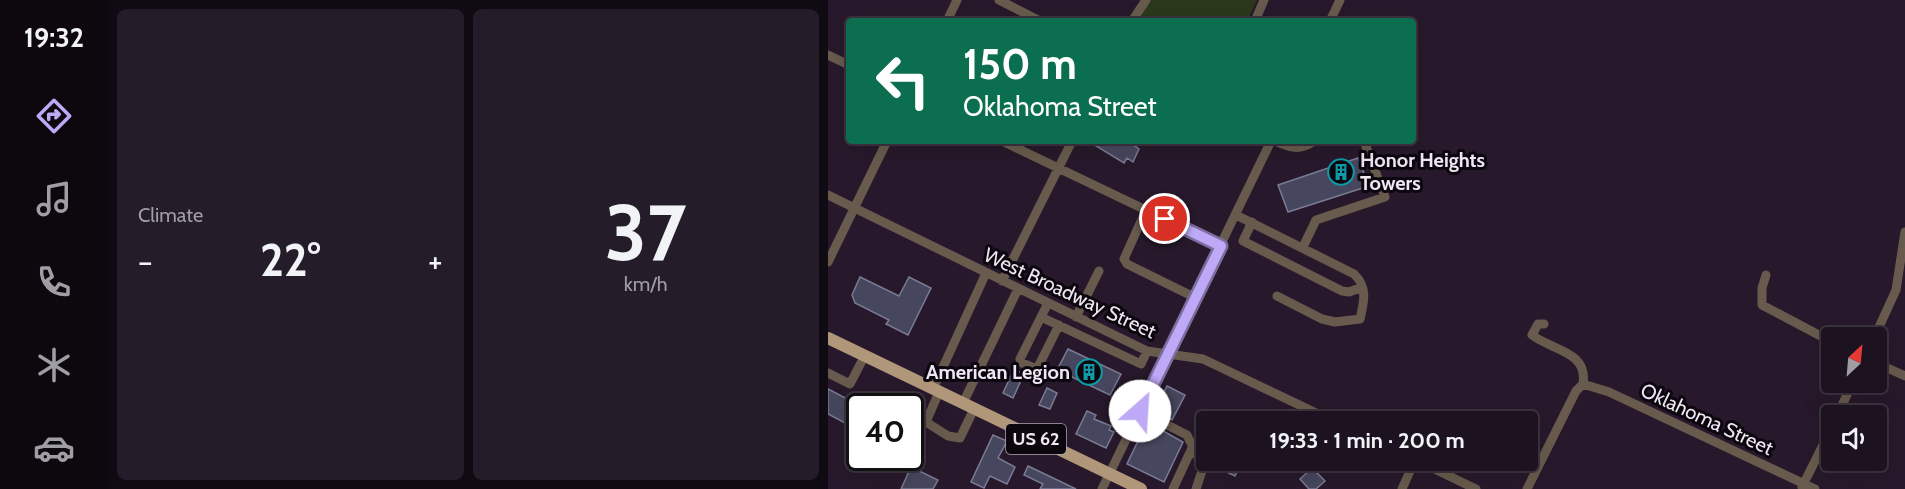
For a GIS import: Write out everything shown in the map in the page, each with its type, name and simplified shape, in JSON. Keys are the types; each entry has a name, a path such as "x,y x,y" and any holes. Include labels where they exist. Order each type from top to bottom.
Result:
{"main road":[{"name":"US 62","path":"828,338 1141,489"}],"street":[{"path":"948,18 957,0"},
{"path":"999,0 1034,18"},
{"path":"1134,18 1146,0"},
{"path":"1256,18 1264,0"},
{"path":"1331,18 1340,0"},
{"path":"828,55 846,64"},
{"path":"828,262 886,144"},
{"path":"1009,144 1221,246"},
{"path":"1002,281 1071,144"},
{"path":"1102,489 1271,144"},
{"path":"1280,144 1290,148 1302,148 1309,144"},
{"path":"1303,247 1316,220 1385,197 1365,144"},
{"name":"West Broadway Street","path":"828,195 1147,351 1203,359 1312,411"},
{"path":"1146,210 1124,259 1127,264 1196,298"},
{"path":"1236,214 1354,274 1362,287 1365,299 1360,319 1328,321 1277,296"},
{"path":"1252,222 1243,242 1342,291 1349,292 1362,287"},
{"path":"1879,327 1896,290 1905,232"},
{"path":"1076,317 1099,271"},
{"path":"986,273 936,390 926,422 948,436 960,438 968,406 1018,289"},
{"path":"1766,275 1762,288 1762,305 1821,336"},
{"path":"1048,303 1020,359 1022,363 1034,369 1038,368 1059,325"},
{"path":"1041,316 1141,364 1147,351"},
{"path":"1084,338 1091,324"},
{"path":"1527,489 1582,384 1585,371 1581,363 1532,335 1538,324 1544,324"},
{"path":"828,373 850,384 865,355"},
{"path":"1887,368 1905,376"},
{"name":"Oklahoma Street","path":"1582,384 1590,384 1609,392 1803,486 1815,489"},
{"path":"1140,411 1187,435 1203,468 1196,489"},
{"path":"1173,489 1192,448"},
{"path":"1803,486 1821,449"},
{"path":"1402,489 1411,471"},
{"path":"1439,471 1476,489"}],"green space":[{"path":"1151,0 1257,0 1248,18 1137,18"}],"building":[{"path":"1093,144 1132,144 1139,149 1133,162 1127,158 1124,163"},
{"name":"Honor Heights Towers","path":"1358,158 1369,186 1288,212 1278,185"},
{"path":"860,277 899,296 909,277 931,288 908,335 886,324 889,320 855,303 852,295"},
{"name":"American Legion","path":"1068,349 1121,374 1110,395 1057,370"},
{"path":"1014,369 1024,374 1013,398 1003,393"},
{"path":"1167,386 1185,395 1172,420 1155,411"},
{"path":"1047,388 1057,393 1050,409 1039,405"},
{"path":"828,389 846,398 846,421 845,423 828,414"},
{"path":"1087,411 1096,415 1094,419 1111,426 1109,430 1114,432 1106,448 1076,434"},
{"path":"1147,422 1183,442 1164,482 1127,464"},
{"path":"993,435 1007,441 998,458 1015,467 1007,484 990,476 984,488 971,482"},
{"path":"1028,466 1076,489 1040,489 1043,484 1024,475"},
{"path":"909,471 919,471 938,480 933,489 901,489"},
{"path":"1224,471 1237,471 1235,476"},
{"path":"1309,471 1315,471 1325,481 1316,489 1309,489 1300,479"}],"place":[{"name":"Honor Heights Towers","path":"1341,172"},
{"name":"American Legion","path":"1089,372"}],"route":[{"path":"1140,411 1221,246 1165,219"}]}
